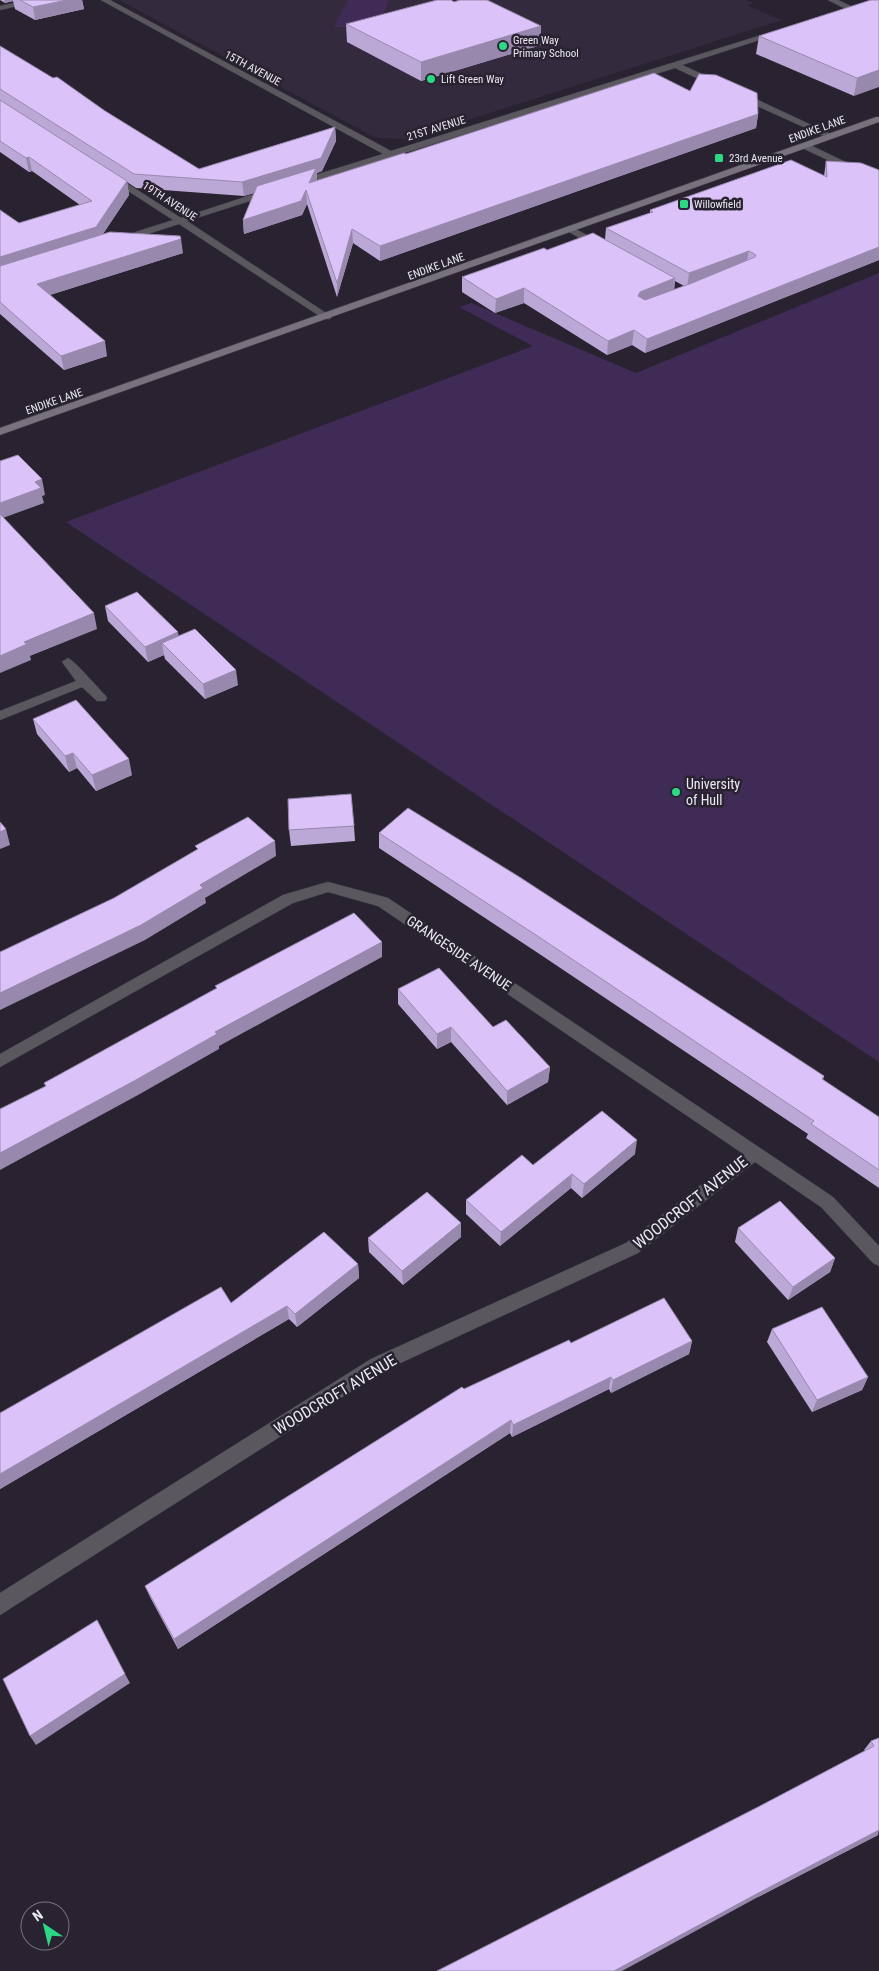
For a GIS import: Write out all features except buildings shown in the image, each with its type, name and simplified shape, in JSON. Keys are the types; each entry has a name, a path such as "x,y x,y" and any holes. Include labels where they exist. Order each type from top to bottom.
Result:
{"street":[{"path":"0,8 40,0"},
{"name":"15TH AVENUE","path":"105,0 390,154"},
{"path":"832,0 857,7 836,14"},
{"name":"21ST AVENUE","path":"290,186 675,66 784,30"},
{"path":"675,66 727,89"},
{"path":"735,93 831,136"},
{"name":"ENDIKE LANE","path":"0,432 879,119"},
{"path":"804,146 879,181"},
{"name":"19TH AVENUE","path":"106,174 326,317"},
{"path":"114,242 280,189"},
{"path":"570,229 612,252"},
{"path":"68,662 84,682 102,698"},
{"path":"0,716 84,682"},
{"name":"GRANGESIDE AVENUE","path":"0,1061 288,899 328,887 384,902 827,1202 879,1258"},
{"name":"WOODCROFT AVENUE","path":"0,1605 377,1365 632,1248 754,1153"}],"shaded area":[{"name":"Lift Green Way","path":"119,0 745,0 754,3 748,6 782,20 408,139 376,138"},
{"path":"348,0 389,0 377,29 334,27"},
{"name":"University of Hull","path":"879,273 879,1062 66,522 533,346 459,307 471,303 636,373"}],"place":[{"name":"Green Way Primary School","path":"503,46"},
{"name":"Lift Green Way","path":"431,79"},
{"name":"23rd Avenue","path":"719,158"},
{"name":"Willowfield","path":"684,204"},
{"name":"University of Hull","path":"676,792"}]}
